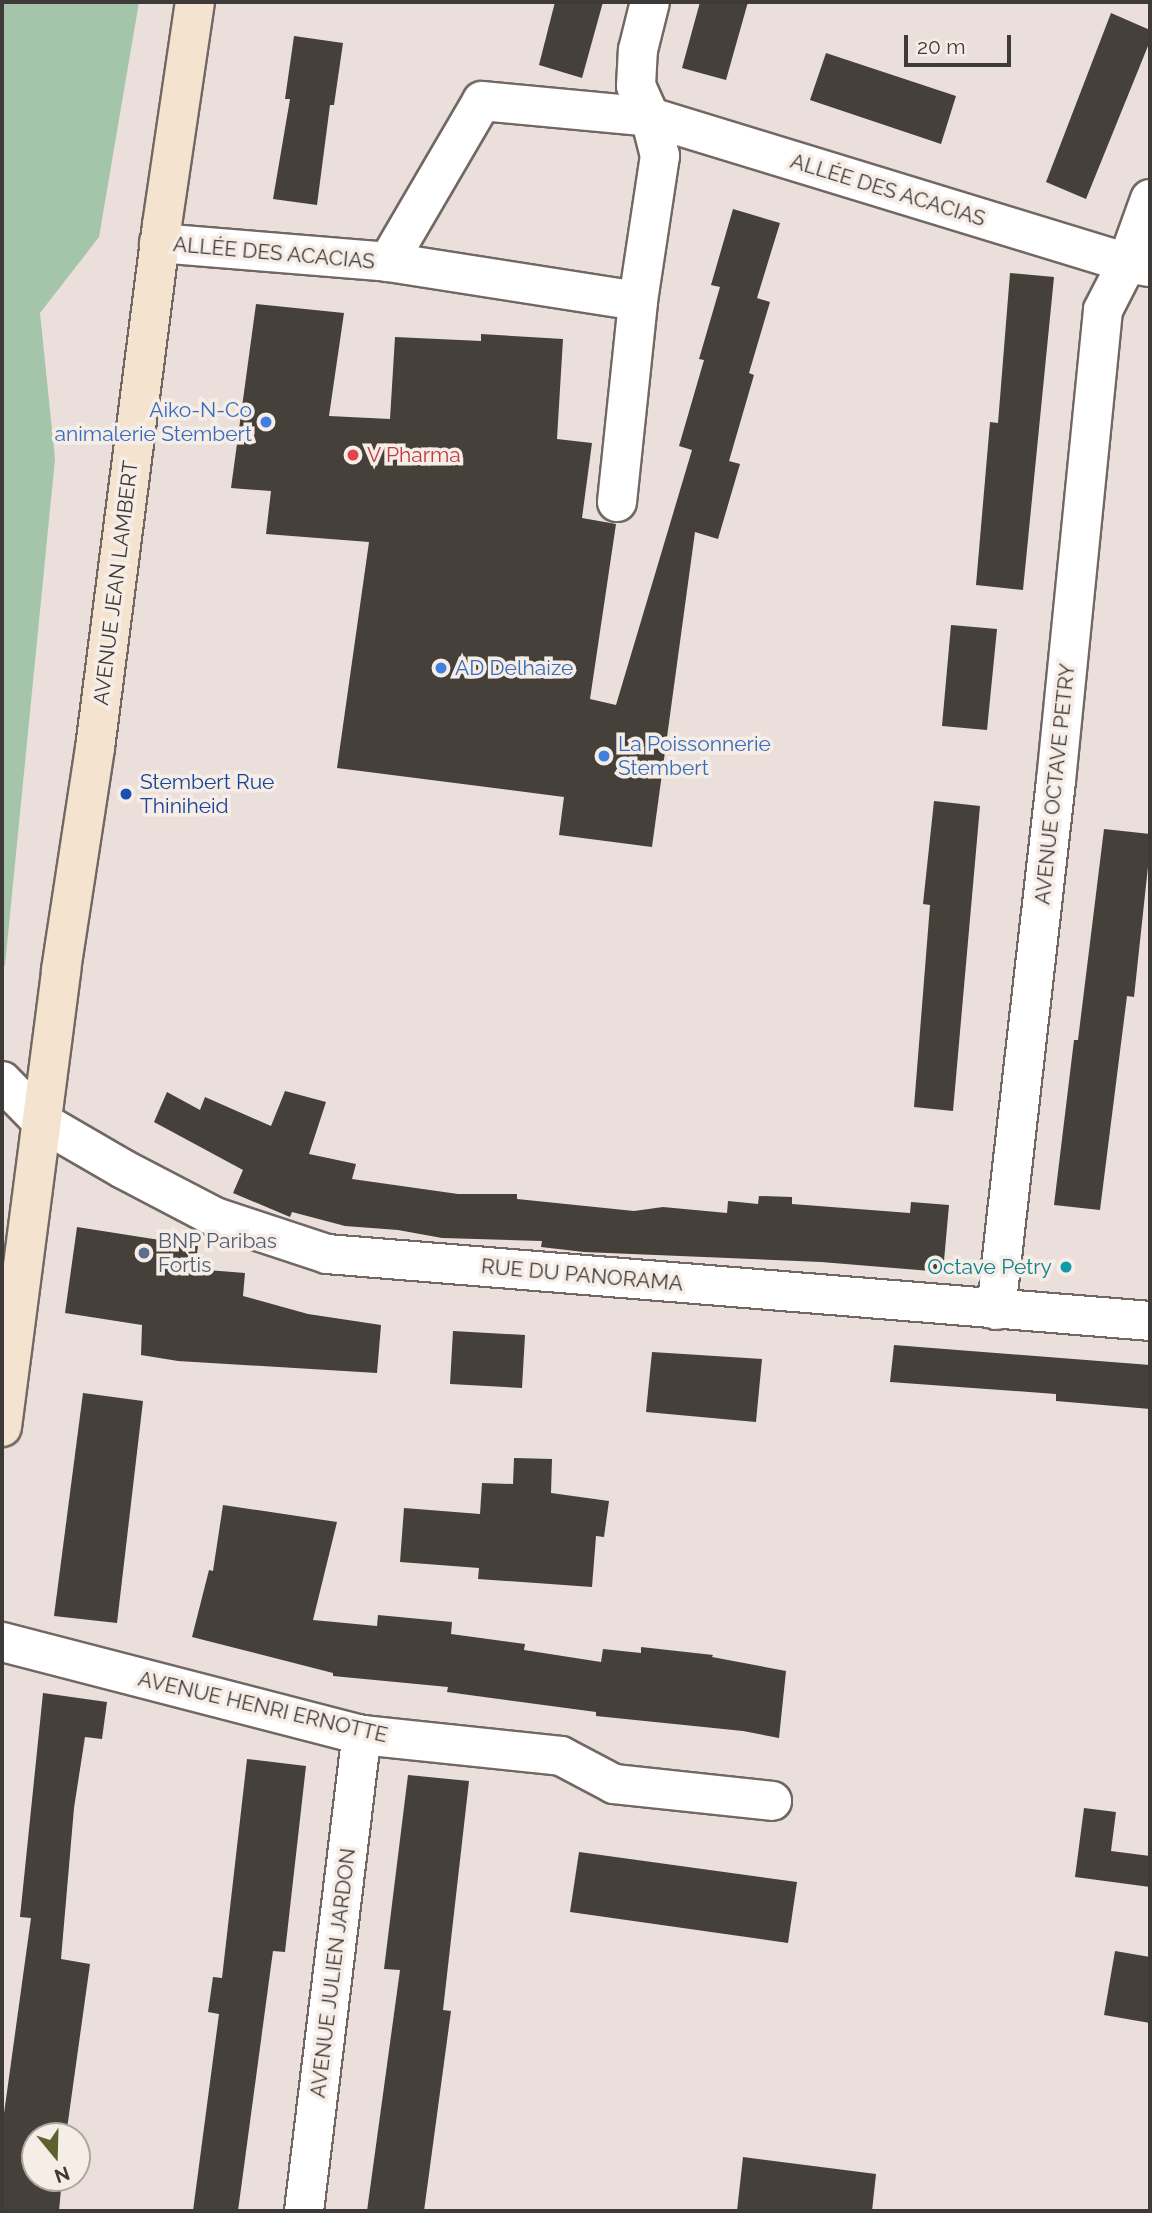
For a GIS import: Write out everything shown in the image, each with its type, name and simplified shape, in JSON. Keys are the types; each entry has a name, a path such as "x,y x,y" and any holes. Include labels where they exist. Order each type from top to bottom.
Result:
{"main road":[{"name":"AVENUE JEAN LAMBERT","path":"2,1427 4,1385 95,748 159,243 195,2"}],"street":[{"path":"617,502 638,301 660,156 650,117 636,86 638,50 650,2"},
{"name":"ALLÉE DES ACACIAS","path":"388,262 482,101 650,117 1139,265"},
{"name":"AVENUE OCTAVE PETRY","path":"996,1310 1056,781 1103,310 1139,265 1150,199"},
{"name":"ALLÉE DES ACACIAS","path":"159,243 388,262 638,301"},
{"name":"RUE DU PANORAMA","path":"2,1081 42,1122 215,1217 327,1254 1150,1321"},
{"name":"AVENUE HENRI ERNOTTE","path":"2,1643 362,1735 561,1756 614,1784 772,1801"},
{"name":"AVENUE JULIEN JARDON","path":"304,2211 362,1735"}],"green space":[{"path":"2,2 139,2 99,237 40,313 55,459 5,965 2,969"}],"building":[{"path":"555,2 603,2 582,78 539,65"},
{"path":"700,2 748,2 726,80 682,68"},
{"path":"1111,13 1150,30 1150,41 1086,199 1046,182"},
{"path":"294,36 343,43 334,105 330,105 317,205 273,199 290,99 285,99"},
{"path":"826,53 956,96 941,144 810,100"},
{"path":"733,209 780,223 757,298 770,302 749,373 754,375 729,461 740,464 718,539 695,532 652,847 559,835 564,797 337,768 369,542 266,534 271,491 231,488 256,304 344,313 329,416 390,419 395,337 481,341 481,334 563,339 557,439 592,443 582,518 616,524 590,699 616,705 692,450 679,446 704,360 699,359 720,287 711,285"},
{"path":"1010,273 1054,277 1023,590 976,585 990,422 998,423"},
{"path":"951,625 997,629 987,730 942,726"},
{"path":"934,801 980,806 953,1111 914,1107 930,905 923,904"},
{"path":"1104,829 1150,834 1150,848 1134,997 1127,996 1100,1210 1054,1205"},
{"path":"285,1091 326,1102 309,1154 356,1164 352,1179 458,1194 517,1194 517,1199 634,1211 663,1207 727,1213 728,1201 758,1204 759,1196 792,1197 792,1204 910,1213 911,1202 949,1205 943,1272 821,1262 584,1252 541,1247 542,1241 442,1238 398,1230 345,1226 292,1212 290,1217 233,1193 243,1170 154,1122 167,1092 200,1110 205,1097 271,1126"},
{"path":"77,1227 198,1246 195,1269 245,1273 243,1296 308,1314 381,1325 377,1373 178,1361 141,1355 142,1325 65,1313"},
{"path":"453,1331 525,1335 522,1388 450,1384"},
{"path":"894,1345 1150,1365 1150,1409 1056,1401 1056,1394 890,1382"},
{"path":"652,1352 762,1359 756,1422 646,1412"},
{"path":"83,1393 143,1401 117,1623 54,1616"},
{"path":"514,1458 552,1459 551,1493 609,1501 604,1537 596,1536 592,1587 478,1579 479,1568 400,1562 404,1508 480,1514 482,1483 513,1484"},
{"path":"223,1505 337,1522 313,1620 377,1626 378,1615 452,1622 451,1634 525,1644 524,1650 601,1662 603,1649 641,1653 641,1647 713,1655 712,1657 786,1671 779,1738 743,1731 596,1716 596,1712 447,1692 448,1687 333,1676 333,1673 192,1637 209,1570 213,1571"},
{"path":"43,1693 107,1702 102,1739 85,1737 74,1808 61,1959 90,1964 68,2122 21,2122 21,2192 61,2192 59,2211 2,2211 2,2128 31,1918 20,1917"},
{"path":"247,1759 306,1766 285,1952 273,1951 238,2211 193,2211 219,2014 208,2012 213,1977 222,1978"},
{"path":"408,1775 469,1781 443,2010 451,2011 424,2211 367,2211 400,1970 384,1969"},
{"path":"1084,1808 1116,1812 1111,1851 1150,1856 1150,1887 1075,1877"},
{"path":"579,1852 797,1882 788,1943 570,1912"},
{"path":"1115,1951 1150,1957 1150,2023 1104,2015"},
{"path":"743,2157 876,2174 872,2211 737,2211"}],"place":[{"name":"Aiko-N-Co animalerie Stembert","path":"266,422"},
{"name":"V Pharma","path":"353,455"},
{"name":"AD Delhaize","path":"441,668"},
{"name":"La Poissonnerie Stembert","path":"604,756"},
{"name":"Stembert Rue Thiniheid","path":"126,794"},
{"name":"BNP Paribas Fortis","path":"144,1253"},
{"name":"Octave Petry","path":"1066,1267"}]}
